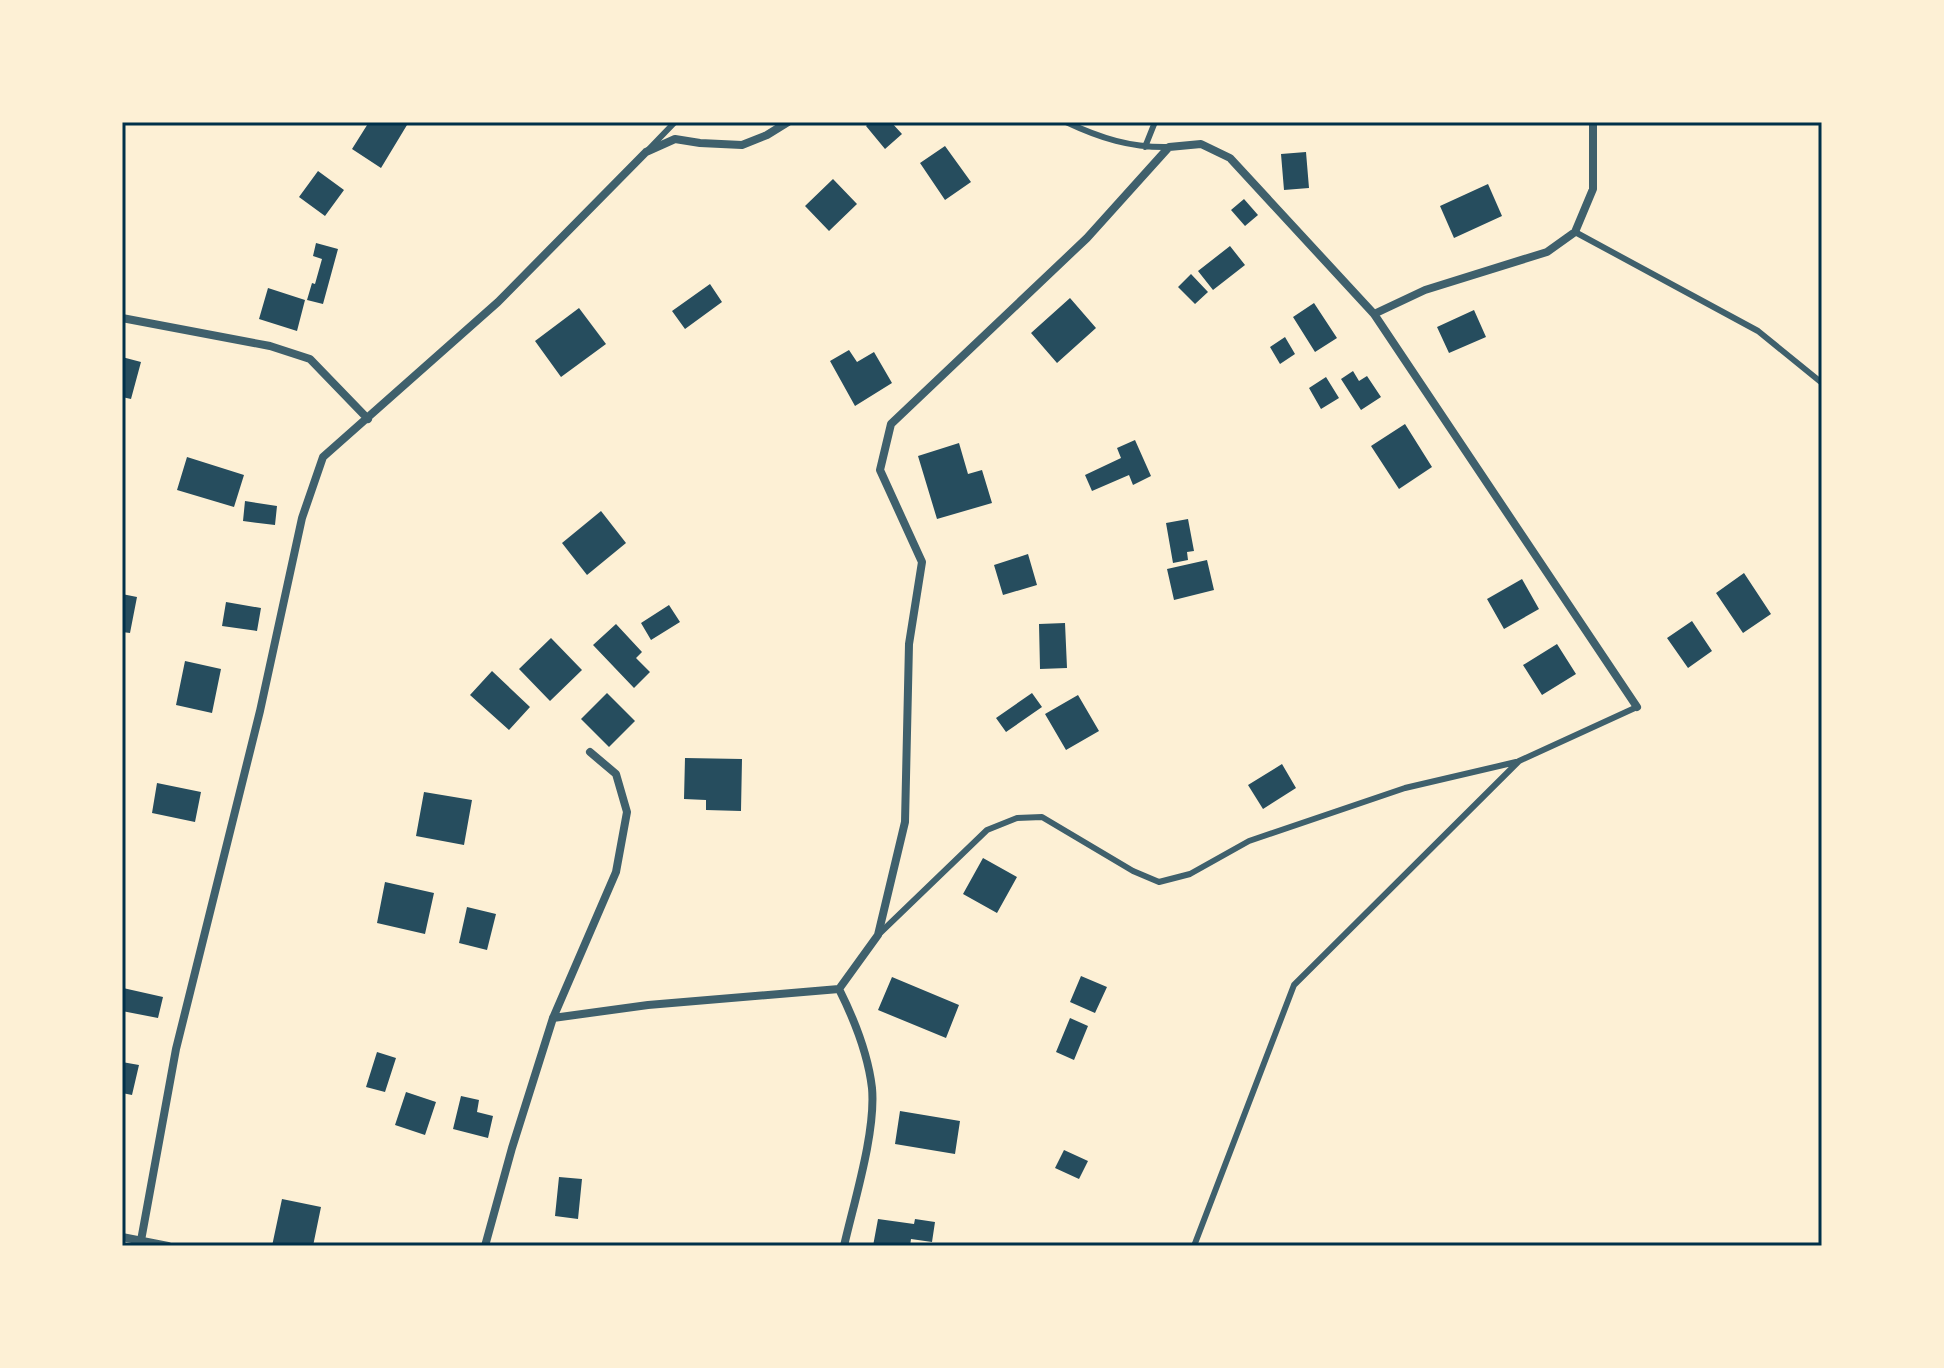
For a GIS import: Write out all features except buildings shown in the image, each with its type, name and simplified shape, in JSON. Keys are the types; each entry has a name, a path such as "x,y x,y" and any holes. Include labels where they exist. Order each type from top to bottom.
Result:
{"street":[{"path":"140,1243 176,1049 260,711 302,518 323,457 498,302 646,152 675,139 742,145 788,122"},
{"path":"1374,314 1425,290 1547,252 1575,232 1593,189 1593,122"},
{"path":"553,1018 648,1005 839,989 878,935 905,822 909,644 922,562 880,470 891,424 1087,238 1169,147 1201,144 1230,158 1374,314 1637,707"},
{"path":"122,318 270,346 310,359 368,419"},
{"path":"485,1246 553,1018 616,872 627,812 616,774 590,752"},
{"path":"839,989 856,1023 872,1089 867,1145 844,1246"},
{"path":"122,1237 140,1243 168,1246"}],"lane":[{"path":"646,152 675,122"},
{"path":"1066,122 1101,138 1145,147 1169,147"},
{"path":"1145,147 1155,122"},
{"path":"1575,232 1758,331 1822,383"},
{"path":"878,935 987,830 1017,818 1042,817 1133,871 1159,882 1190,874 1249,841 1405,788 1519,761 1637,707"},
{"path":"1194,1246 1294,985 1519,761"}]}
